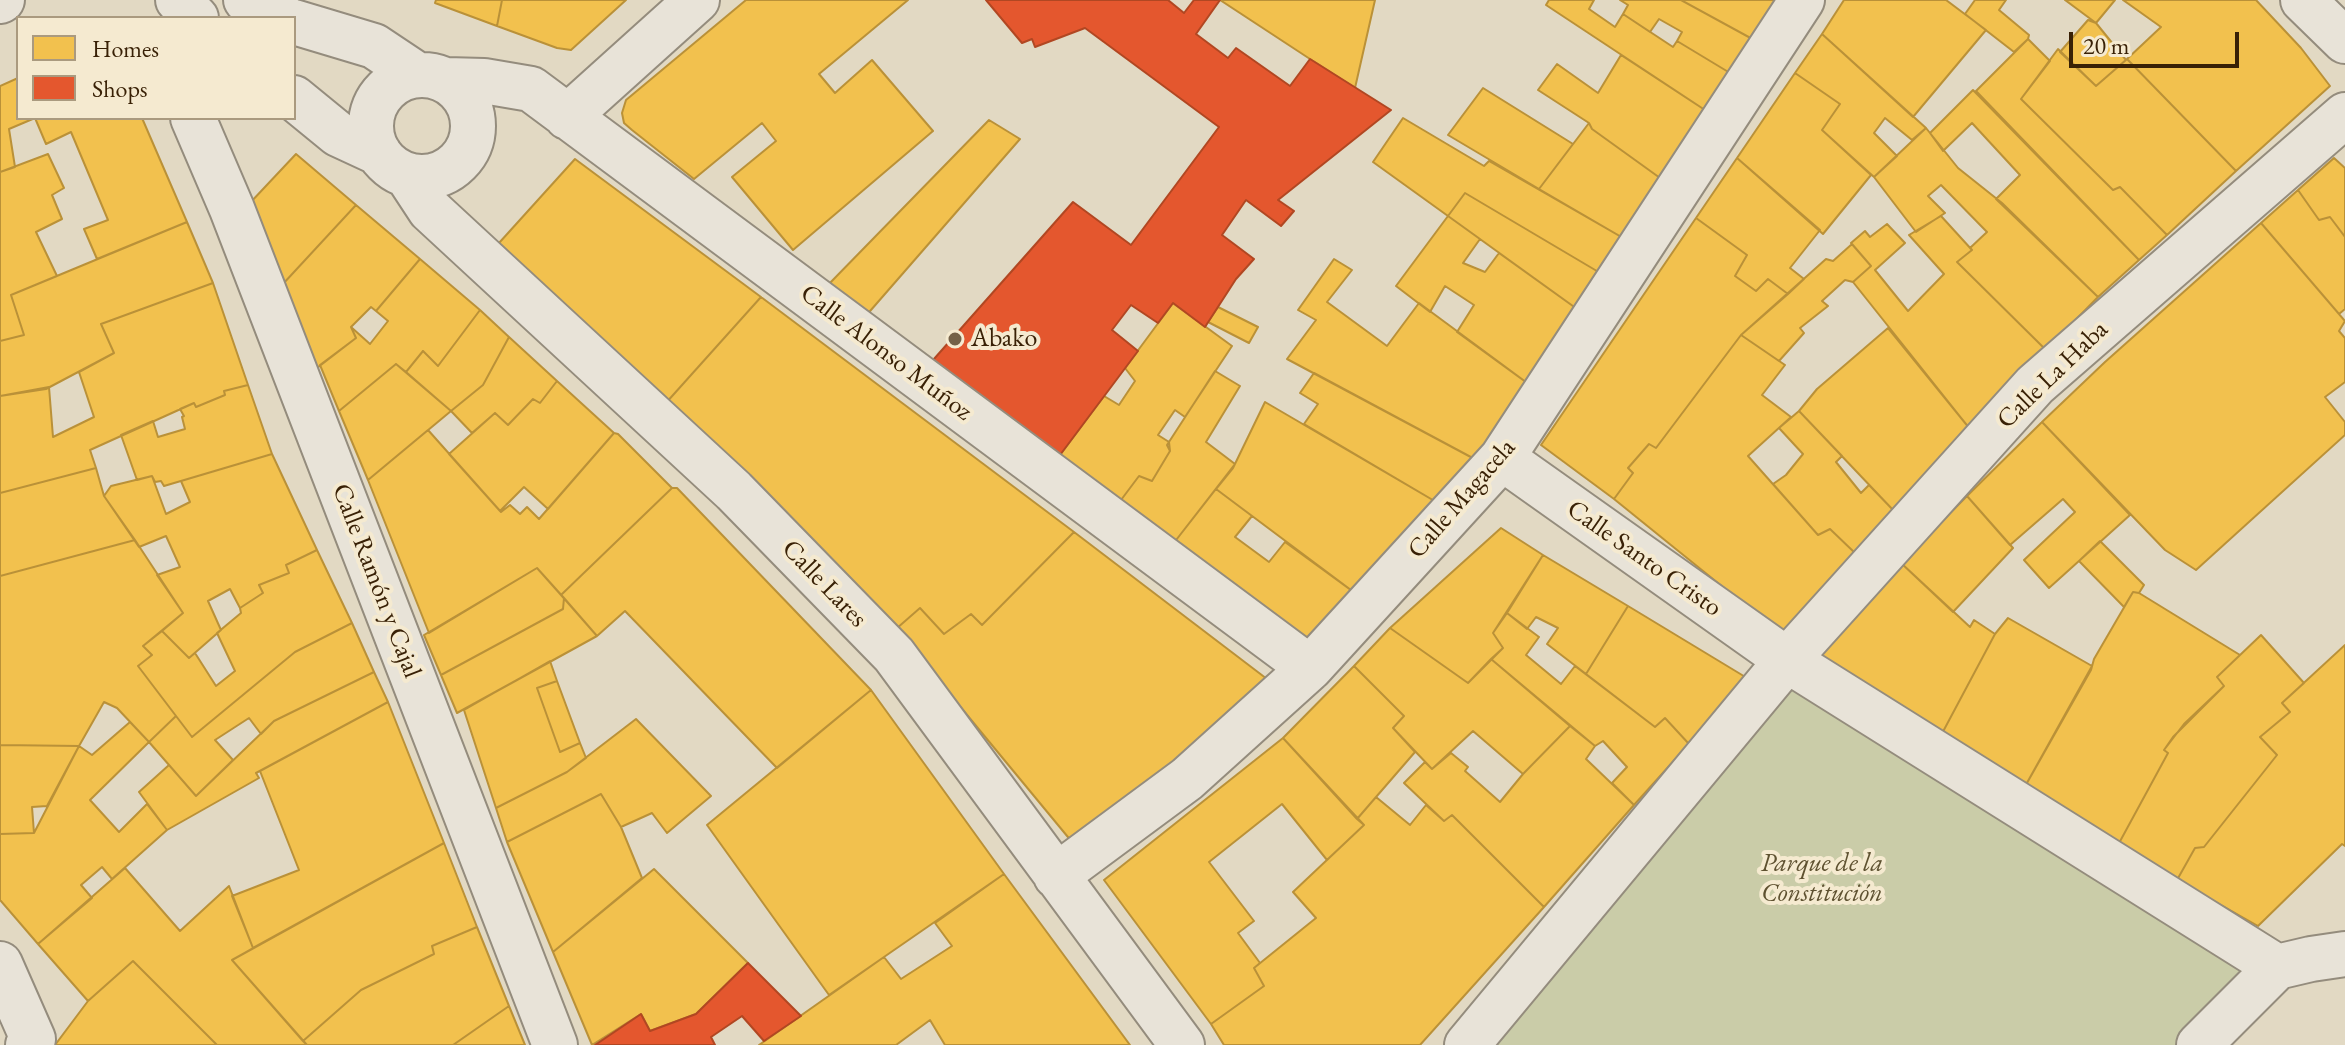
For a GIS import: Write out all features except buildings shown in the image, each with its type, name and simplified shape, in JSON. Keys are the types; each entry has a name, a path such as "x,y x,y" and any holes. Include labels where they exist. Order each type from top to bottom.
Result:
{"street":[{"path":"178,0 194,16"},
{"path":"246,0 281,16"},
{"path":"567,117 697,0"},
{"name":"Calle Magacela","path":"1056,876 1187,779 1310,668 1502,458 1802,0"},
{"path":"2303,0 2345,41"},
{"path":"296,23 374,46 458,89 469,103 474,119 472,137 466,153 456,165 441,174 424,177 338,134 296,100"},
{"path":"393,164 372,137 371,120 376,102 386,89 401,78 431,77"},
{"name":"Calle Alonso Muñoz","path":"431,77 531,89 1310,668"},
{"name":"Calle La Haba","path":"1787,660 2035,385 2345,116"},
{"name":"Calle Ramón y Cajal","path":"194,120 238,224 555,1045"},
{"name":"Calle Lares","path":"393,164 430,210 734,491 894,655 1182,1045"},
{"name":"Calle Santo Cristo","path":"1502,458 1787,660"},
{"path":"1467,1045 1787,660 2277,967"},
{"path":"2199,1045 2277,967 2345,954"},
{"path":"0,964 33,1039 28,1045"}],"green space":[{"name":"Parque de la Constitución","path":"1787,660 2277,967 2199,1045 1467,1045"}],"place":[{"name":"Abako","path":"955,339"}]}
